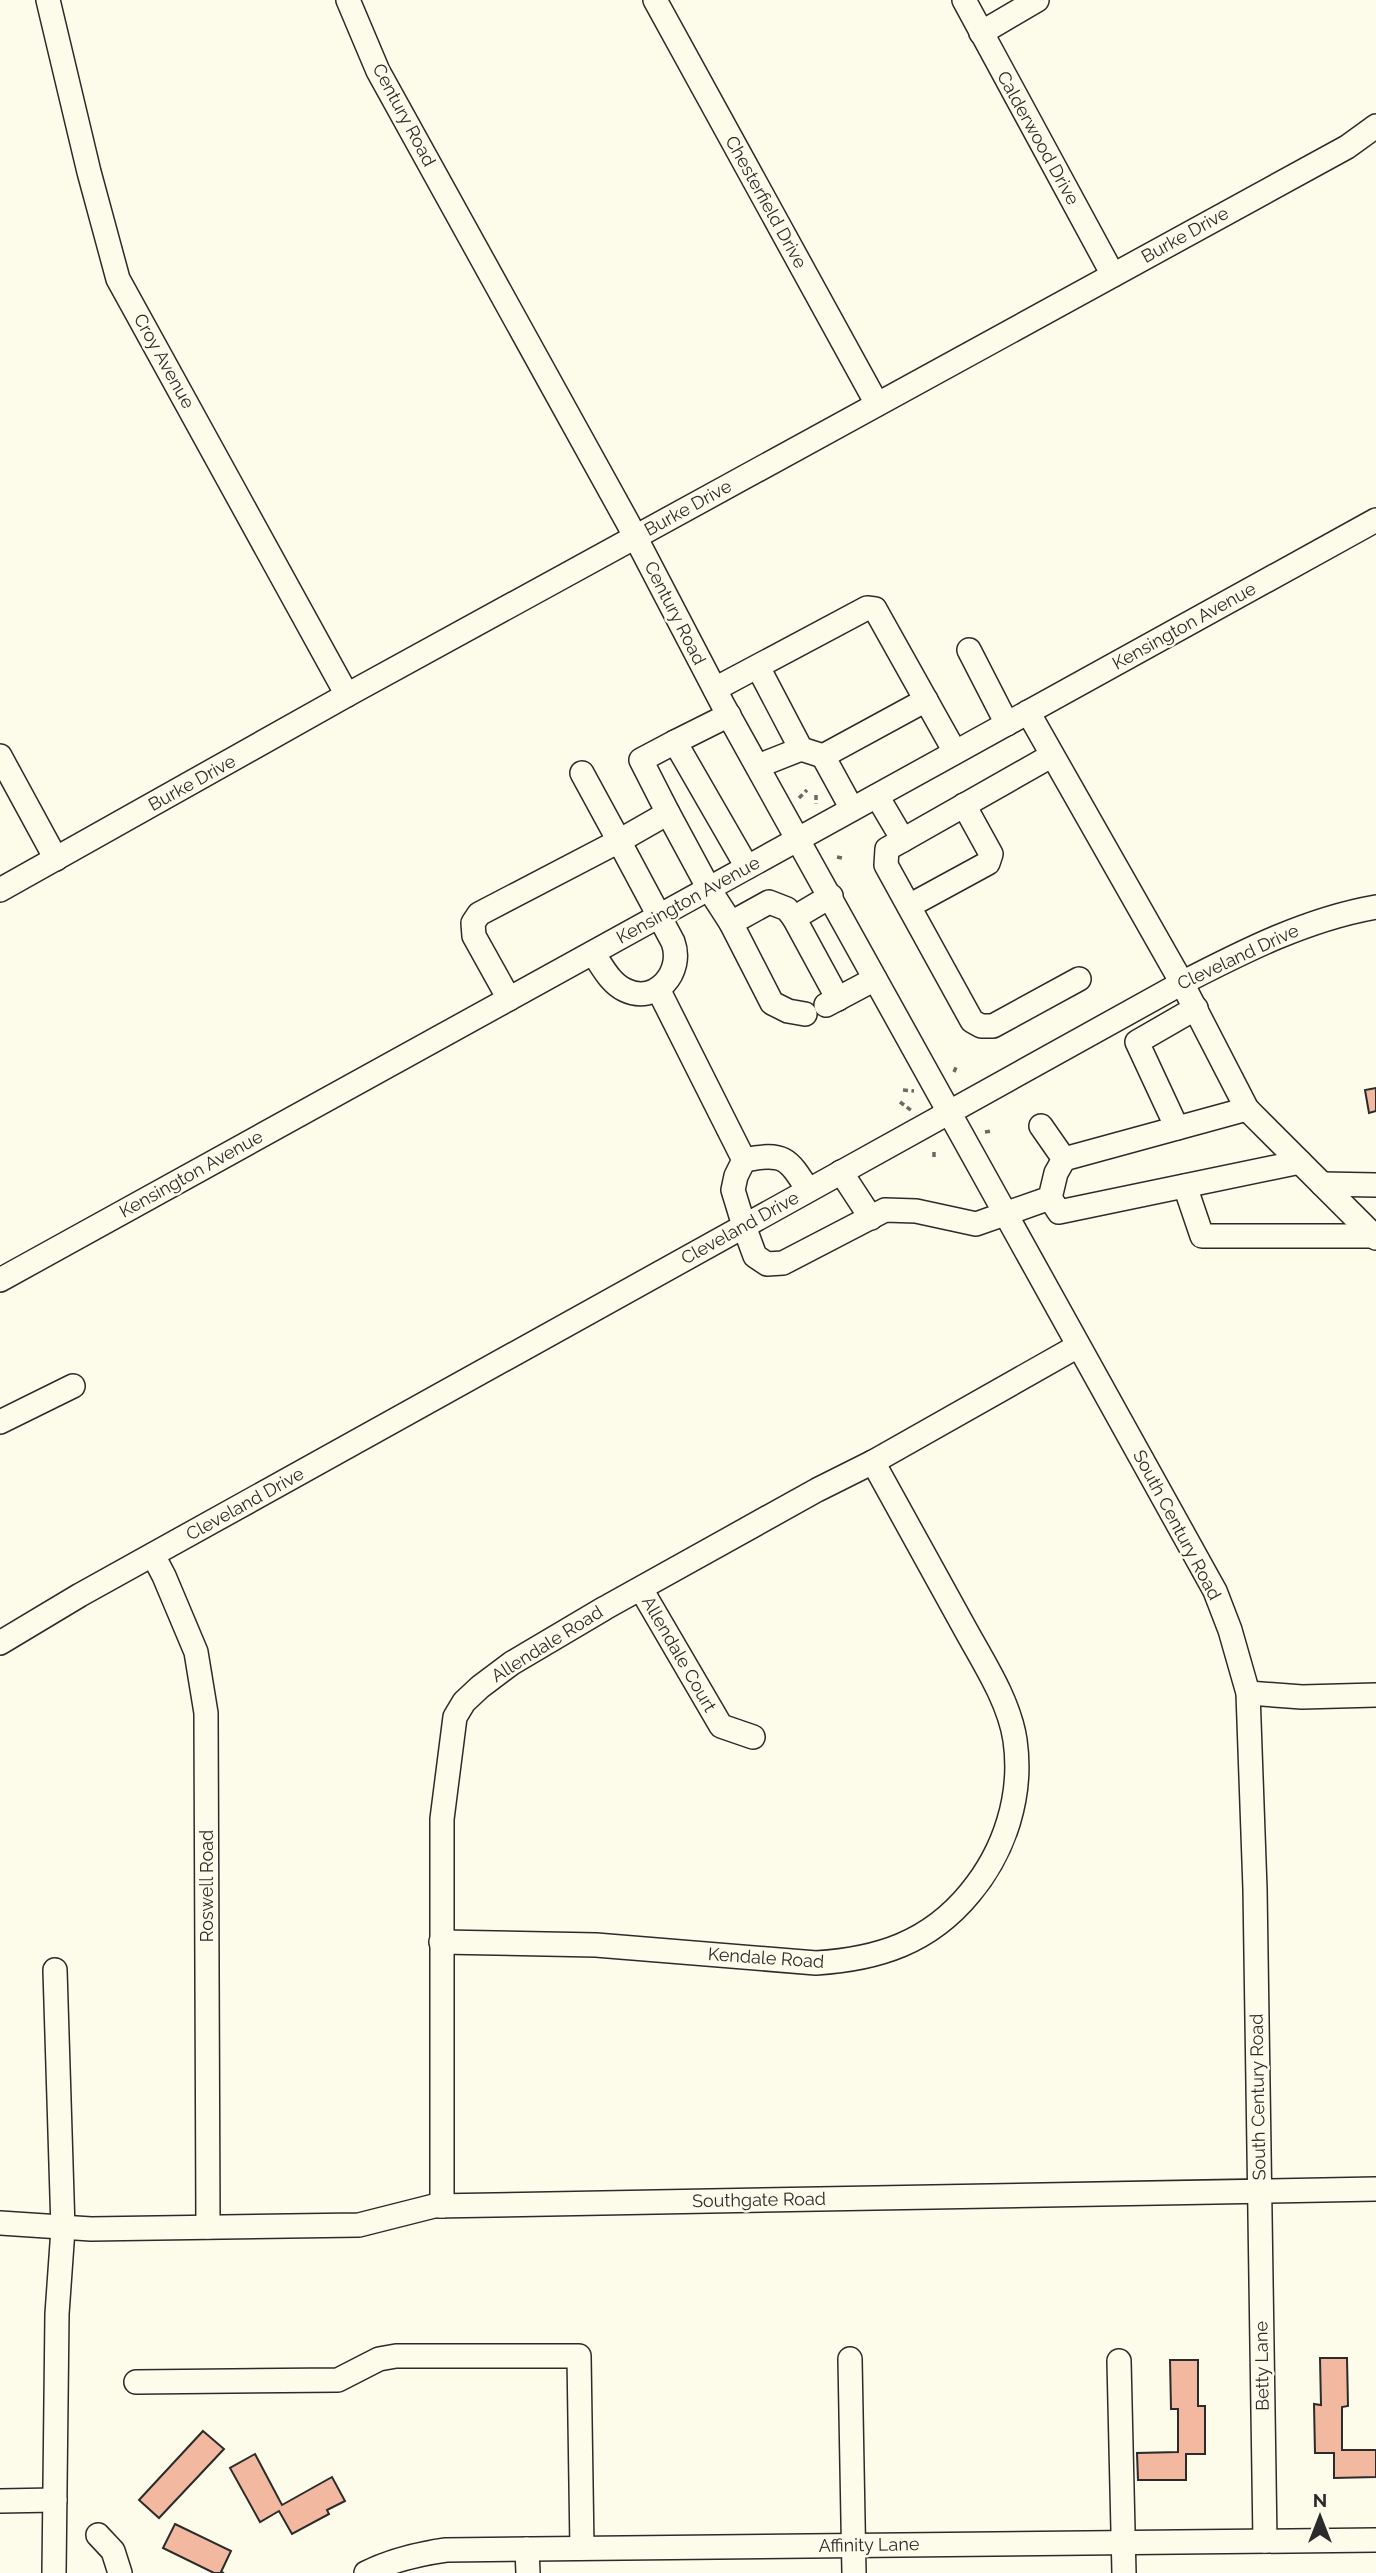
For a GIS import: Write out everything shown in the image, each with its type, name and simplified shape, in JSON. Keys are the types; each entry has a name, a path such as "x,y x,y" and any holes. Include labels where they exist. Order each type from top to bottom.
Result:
{"street":[{"name":"Croy Avenue","path":"48,0 118,279 347,695"},
{"name":"Century Road","path":"348,0 378,71 636,536 729,715 950,1112"},
{"name":"Chesterfield Drive","path":"655,0 877,404"},
{"name":"Calderwood Drive","path":"964,0 1113,275"},
{"path":"981,33 1037,0"},
{"name":"Burke Drive","path":"0,890 347,695 1347,147 1376,126"},
{"name":"Kensington Avenue","path":"0,1280 1376,520"},
{"path":"715,689 867,608 875,609 955,752"},
{"path":"969,650 1007,724"},
{"path":"758,667 812,753 852,809"},
{"path":"758,766 812,753 926,700"},
{"path":"1028,712 1182,982 1247,1108 1375,1237"},
{"path":"729,715 641,760 772,1003 788,1011 823,1006 875,979"},
{"path":"675,742 747,867"},
{"path":"0,756 56,859"},
{"path":"1051,756 887,849 887,865 972,1021 981,1026 993,1026 1079,979"},
{"path":"582,773 660,915 673,942 677,958 672,974 658,989 642,994 622,989 609,977 593,953"},
{"path":"877,796 903,840"},
{"path":"909,906 988,863 991,854 964,805"},
{"path":"509,999 474,936 473,923 479,914 668,813"},
{"path":"794,918 831,896"},
{"path":"731,923 769,902 787,909 794,918 823,1006"},
{"name":"Cleveland Drive","path":"0,1643 116,1575 1182,982 1238,954 1298,929 1376,907"},
{"path":"658,989 744,1160"},
{"path":"1177,1128 1138,1042 1196,1009"},
{"path":"1247,1108 1064,1159 1056,1173 1050,1198 1059,1212 1300,1162"},
{"name":"South Century Road","path":"950,1112 1215,1591 1230,1630 1248,1693 1255,1889 1259,2191"},
{"path":"1041,1126 1064,1159"},
{"path":"744,1160 764,1156 780,1158 792,1164 808,1190"},
{"path":"744,1160 733,1190 755,1256 767,1264 783,1263 885,1210 916,1211 976,1224 1050,1198"},
{"path":"841,1172 871,1218"},
{"path":"1322,1184 1376,1185"},
{"path":"1185,1186 1202,1236 1375,1237"},
{"name":"Allendale Road","path":"442,2206 442,1819 455,1717 464,1703 480,1687 513,1663 817,1490 873,1462 1078,1346"},
{"path":"0,1422 73,1386"},
{"name":"Kendale Road","path":"442,1942 596,1945 816,1963 852,1961 883,1954 912,1941 939,1924 963,1902 980,1881 998,1851 1010,1819 1017,1766 1015,1739 1000,1696 873,1462"},
{"name":"Roswell Road","path":"153,1555 196,1652 206,1713 208,2227"},
{"name":"Allendale Court","path":"641,1589 721,1726 753,1737"},
{"path":"1248,1693 1302,1698 1376,1695"},
{"path":"54,2573 57,2314 62,2229 55,1970"},
{"name":"Southgate Road","path":"0,2223 62,2229 359,2225 442,2206 1376,2189"},
{"name":"Betty Lane","path":"1259,2191 1265,2541"},
{"path":"136,2382 338,2380 379,2359 396,2356 579,2356 582,2548"},
{"path":"850,2359 854,2573"},
{"path":"1119,2361 1124,2573"},
{"path":"0,2501 55,2500"},
{"path":"98,2535 113,2551 120,2573"},
{"name":"Affinity Lane","path":"366,2573 413,2555 446,2550 1376,2540"},
{"path":"527,2549 528,2573"}],"path":[{"path":"799,798 807,790"},
{"path":"816,795 816,804"},
{"path":"954,1072 957,1065"},
{"path":"903,1090 916,1091"},
{"path":"900,1102 912,1111"},
{"path":"985,1132 992,1131"},
{"path":"934,1149 934,1157"}],"building":[{"path":"1376,1088 1376,1111 1369,1113 1365,1090"},
{"path":"1320,2358 1347,2358 1348,2406 1342,2407 1342,2450 1376,2450 1376,2477 1334,2478 1334,2453 1315,2453 1314,2404 1321,2405"},
{"path":"1170,2360 1198,2360 1198,2406 1205,2406 1205,2454 1186,2454 1186,2480 1138,2480 1137,2453 1178,2452 1178,2409 1171,2409"},
{"path":"203,2431 224,2449 159,2518 139,2500"},
{"path":"255,2454 282,2505 332,2477 345,2501 327,2510 329,2514 292,2534 279,2511 260,2522 230,2468"},
{"path":"175,2524 231,2551 221,2572 224,2573 214,2573 163,2548"}]}
